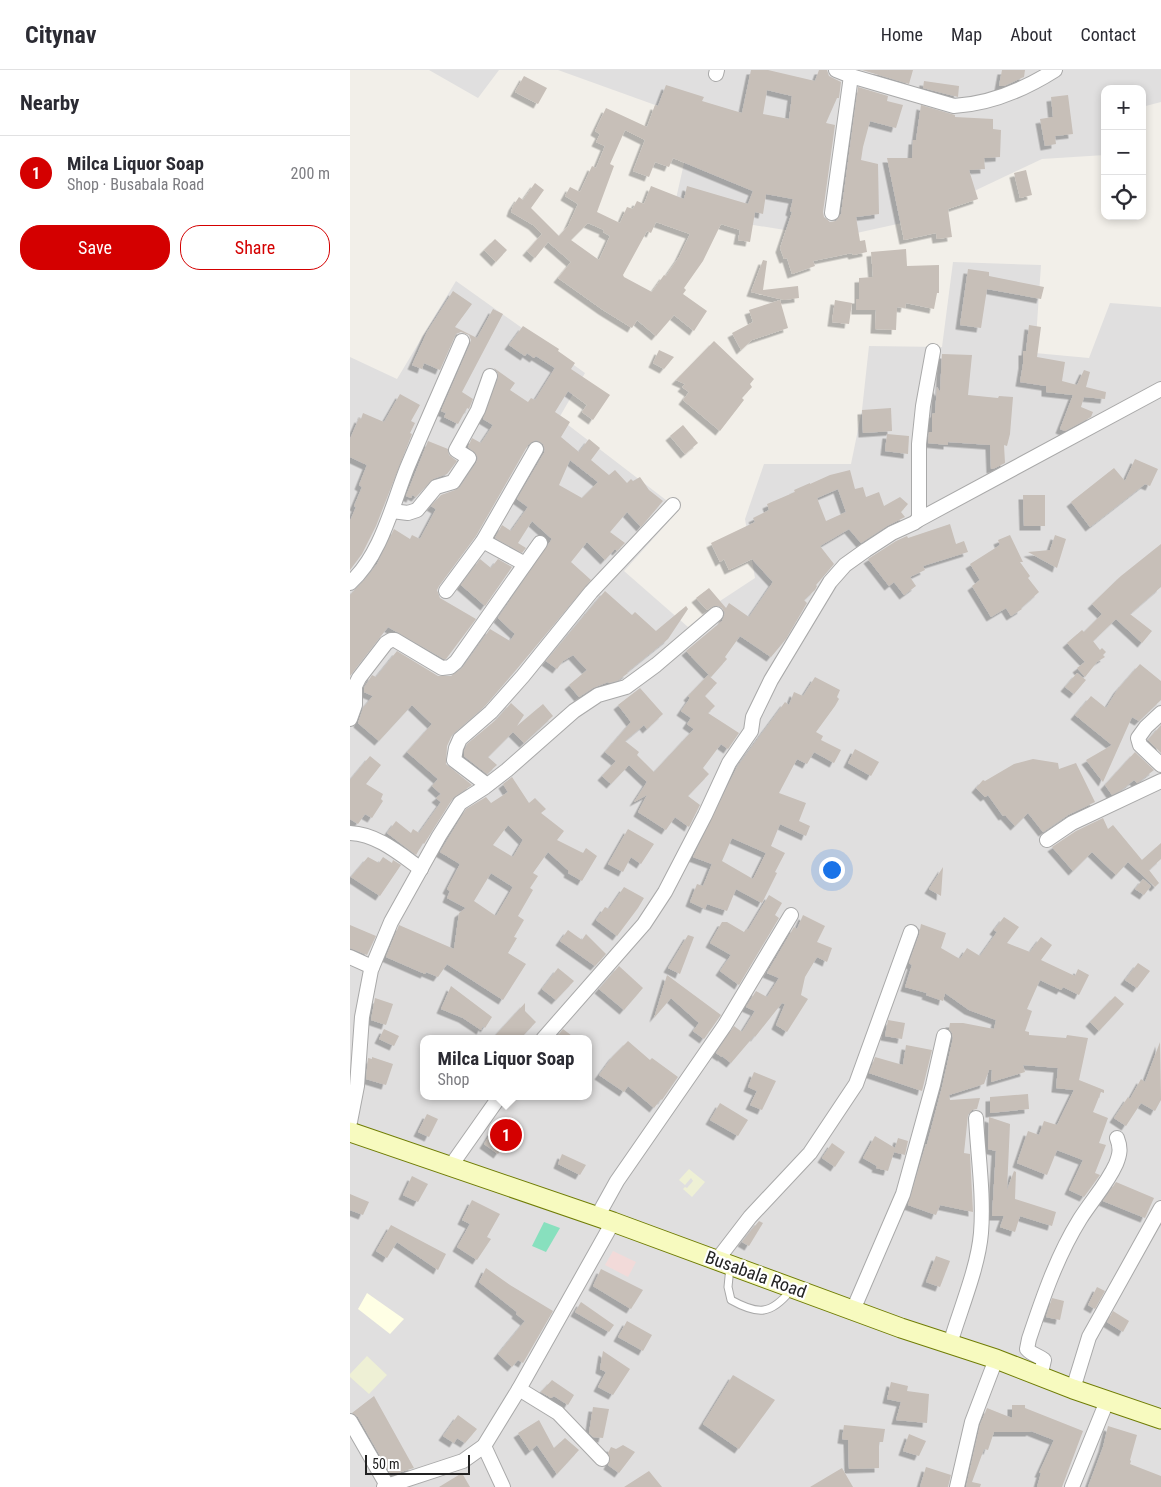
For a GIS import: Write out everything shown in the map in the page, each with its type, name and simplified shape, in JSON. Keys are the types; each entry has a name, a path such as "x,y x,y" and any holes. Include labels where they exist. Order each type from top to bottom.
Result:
{"street":[{"path":"836,70 954,106 967,106 1015,92 1055,70"},
{"path":"832,213 851,76"},
{"path":"350,583 368,562 392,511 410,461 462,341"},
{"path":"918,520 919,444 923,406 933,350"},
{"path":"392,511 408,513 417,510 436,486 453,482 469,458 456,450 478,410 490,376"},
{"path":"547,1035 644,924 665,892 729,763 751,731 753,717 771,680 830,582 845,565 892,533 914,524 918,520 1161,389"},
{"path":"446,591 483,541 536,449"},
{"path":"488,785 454,760 456,748 460,740 491,712 523,676 591,592 673,505"},
{"path":"483,541 525,564"},
{"path":"350,719 355,705 355,686 386,643 395,640 442,668 450,667 456,662 540,543"},
{"path":"350,1122 357,1086 362,1017 372,967 391,922 439,836 460,803 488,785 574,711 598,695 626,687 656,665 716,614"},
{"path":"1161,713 1138,738 1140,745 1161,765"},
{"path":"1046,840 1072,823 1161,781"},
{"path":"350,833 361,833 385,844 421,869"},
{"path":"350,1421 386,1486 463,1461 484,1446 519,1389 605,1220 617,1181 724,1025 791,915"},
{"path":"724,1263 750,1216 810,1153 856,1084 911,932"},
{"path":"350,957 372,967"},
{"path":"853,1310 903,1194 933,1085 944,1036"},
{"path":"450,1167 497,1100"},
{"path":"950,1344 981,1234 982,1203 976,1118"},
{"name":"Busabala Road","path":"350,1132 605,1220 1161,1420"},
{"path":"1040,1377 1044,1360 1027,1349 1029,1339 1054,1268 1081,1218 1103,1188 1116,1163 1121,1148 1117,1138"},
{"path":"1074,1389 1089,1337 1161,1208"},
{"path":"958,1487 972,1422 996,1360"},
{"path":"519,1389 558,1413 602,1459"},
{"path":"1072,1487 1107,1401"},
{"path":"484,1446 503,1487"}],"lane":[{"path":"724,1263 731,1300 748,1310 758,1311 781,1303 793,1288"}],"shaded area":[{"path":"429,70 499,70 478,98"},
{"path":"558,70 1161,70 1161,102 1146,106 1146,85 1101,85 1101,155 1042,159 911,221 834,238 673,212 694,119"},
{"path":"953,262 1041,265 1035,353 1089,358 1110,303 1161,307 1161,1487 350,1487 350,357 397,379 456,281 585,373 559,418 679,510 624,571 688,627 720,601 755,578 745,519 764,464 851,464 862,410 869,346 942,347"},
{"path":"689,1169 705,1182 692,1197 683,1189 687,1188 693,1181 691,1178 685,1185 679,1180"},
{"path":"613,1251 636,1262 628,1277 605,1265"},
{"path":"367,1293 404,1319 390,1334 358,1309"},
{"path":"367,1356 387,1375 369,1394 350,1377 350,1374"}],"green space":[{"path":"544,1222 560,1228 546,1252 532,1246"}],"building":[{"path":"751,70 768,70 815,81 819,70 827,70 829,76 841,82 839,98 837,98 826,123 835,125 823,212 824,217 830,222 836,221 841,214 858,87 888,96 887,101 903,105 896,128 870,121 863,147 861,160 878,164 879,214 856,217 860,241 865,240 867,252 813,261 815,266 792,274 787,258 784,259 780,248 792,212 790,211 793,199 766,194 763,214 755,212 750,242 738,240 740,230 721,224 703,261 684,288 686,290 683,294 707,311 694,331 674,315 656,336 637,320 632,328 558,278 571,262 548,242 535,258 527,251 542,234 533,225 511,212 513,206 519,197 523,200 535,183 544,190 531,208 559,236 568,226 578,204 565,196 570,187 580,192 592,166 596,168 605,146 596,142 600,134 595,131 606,108 647,127 655,105 658,106 666,85 704,97 702,101 742,113","holes":["767,90 792,96 789,119 763,114","625,130 645,140 633,171 649,177 655,162 669,167 673,158 753,191 748,204 687,186 684,199 651,186 644,204 637,201 633,209 627,207 620,223 597,212 614,166 610,164","656,222 690,234 679,257 652,292 623,275 647,231 651,233","588,223 604,230 603,232 610,236 599,260 571,240"]},
{"path":"862,70 913,70 909,84"},
{"path":"1002,70 1025,70 1024,77 1004,86 999,86"},
{"path":"524,76 547,88 538,104 515,92"},
{"path":"924,81 959,86 958,97 923,88"},
{"path":"1068,95 1073,134 1055,136 1056,144 1045,146 1040,119 1053,117 1051,97"},
{"path":"921,105 955,115 955,117 993,119 993,129 1001,130 1000,157 984,158 985,169 969,170 978,199 948,209 952,237 937,239 936,233 904,240 887,158 912,158 913,140 916,140"},
{"path":"1026,170 1032,195 1020,198 1014,173"},
{"path":"495,239 507,250 496,262 484,250"},
{"path":"906,249 907,266 939,265 939,293 937,293 934,309 906,303 905,308 897,307 896,330 875,329 876,310 856,310 856,299 859,299 859,278 873,277 871,252"},
{"path":"763,260 767,261 763,290 798,286 799,298 784,300 751,292"},
{"path":"968,269 989,272 989,276 1044,287 1041,299 987,289 981,328 960,325"},
{"path":"453,291 472,304 455,327 477,338 493,309 503,314 462,392 473,399 469,409 467,408 458,424 444,417 446,413 441,411 470,344 469,335 461,332 456,334 440,370 424,363 422,369 412,365 427,332"},
{"path":"780,300 788,328 752,340 741,350 732,333 753,322 749,310"},
{"path":"835,300 852,303 849,324 832,322"},
{"path":"1029,325 1041,327 1037,357 1065,362 1062,381 1077,385 1084,370 1090,372 1086,387 1106,392 1105,399 1084,397 1081,407 1093,412 1091,417 1065,431 1060,429 1073,395 1046,392 1046,386 1020,382 1023,351 1026,351"},
{"path":"523,326 559,349 558,351 575,363 571,369 610,395 593,420 582,412 587,405 568,391 555,412 570,422 561,437 579,452 589,439 600,448 591,460 609,475 615,470 627,483 631,479 633,481 640,477 649,490 663,501 641,527 627,512 610,532 625,543 617,551 615,549 605,560 587,542 571,562 591,580 485,706 452,735 447,746 446,764 472,785 453,798 416,855 387,833 396,821 411,833 413,829 419,833 441,802 436,798 441,794 432,786 438,779 407,752 432,724 412,705 379,741 358,723 363,708 373,696 364,692 364,688 372,675 376,677 397,651 438,676 451,676 463,667 490,629 510,641 515,634 498,618 552,539 532,521 518,543 526,548 522,553 495,538 502,525 511,531 528,507 517,499 544,453 543,444 536,440 528,445 476,536 437,590 440,598 476,619 446,659 388,627 350,676 350,595 377,564 394,529 410,539 412,535 420,539 436,509 431,506 441,495 460,487 476,463 478,458 476,454 468,447 472,438 481,443 493,425 483,419 498,378 494,368 515,383 510,390 528,402 531,398 535,400 555,368 536,356 534,358 527,353 525,356 509,345","holes":["570,460 598,482 582,498 559,485"]},
{"path":"714,341 754,379 750,384 752,387 742,398 744,400 720,431 683,400 689,392 682,387 685,384 676,380"},
{"path":"659,350 674,357 664,369 653,363"},
{"path":"942,354 972,355 968,395 998,398 999,396 1013,397 1010,434 1007,446 1004,445 1005,463 991,469 990,445 948,442 948,445 928,443 929,432 932,432 932,414 935,413 937,387 940,392"},
{"path":"400,394 420,405 411,421 415,423 410,433 412,434 376,526 362,554 350,570 350,521 362,487 359,485 367,465 350,457 350,439 363,413 384,422"},
{"path":"891,408 892,431 863,433 862,410"},
{"path":"683,425 698,443 685,454 670,436"},
{"path":"887,434 909,436 908,454 885,451"},
{"path":"428,441 448,449 449,455 457,461 447,474 433,479 416,497 412,495 411,498 406,496"},
{"path":"1135,459 1158,469 1150,486 1145,484 1090,527 1071,502 1114,468 1125,481"},
{"path":"850,470 855,489 863,487 866,497 879,492 884,506 900,497 908,504 901,512 905,517 861,543 849,529 820,546 834,564 816,585 815,590 804,600 807,603 786,639 771,657 740,636 725,657 727,659 711,677 686,651 722,621 725,613 718,606 707,610 696,598 709,588 726,608 729,603 749,617 773,582 752,559 729,570 724,559 720,562 711,543 755,522 753,518 769,510 767,504 830,475","holes":["838,489 846,512 826,521 817,498"]},
{"path":"1023,495 1045,495 1045,526 1024,526"},
{"path":"950,524 956,544 964,541 968,552 923,566 925,570 910,577 916,586 904,595 894,582 889,586 868,559 907,536 908,538"},
{"path":"1010,535 1023,562 1020,562 1030,576 1028,578 1039,592 1022,609 1011,616 1006,608 991,617 972,586 980,580 970,564 1000,545 998,540"},
{"path":"1055,535 1066,539 1057,568 1028,552 1050,550"},
{"path":"1161,544 1161,587 1130,614 1152,631 1142,643 1116,619 1093,641 1100,650 1102,648 1106,652 1103,655 1105,657 1097,662 1085,677 1077,668 1085,662 1067,643 1082,630 1084,632 1102,614 1092,604 1121,576"},
{"path":"480,559 491,568 498,559 512,567 485,606 461,585"},
{"path":"605,591 632,615 635,612 656,631 686,606 688,609 668,639 628,673 617,681 608,682 593,688 579,697 569,685 587,670 573,655 563,661 557,669 546,661"},
{"path":"1140,664 1161,681 1161,700 1139,721 1132,717 1103,782 1086,760 1112,745 1075,715 1091,696 1106,708 1118,689"},
{"path":"1077,673 1086,680 1074,694 1065,687"},
{"path":"708,675 717,683 705,696 715,706 708,713 739,733 728,749 721,744 703,768 709,774 688,796 700,805 689,827 675,817 666,830 638,812 647,795 634,802 647,782 629,765 611,784 602,776 616,761 605,752 631,722 618,705 640,688 663,714 647,729 644,725 625,741 639,752 637,755 654,772 694,729 687,724 691,718 681,711 690,698 688,696"},
{"path":"815,677 840,690 837,697 839,699 835,706 816,732 823,736 821,740 841,750 834,763 814,752 807,764 797,759 779,793 806,803 799,821 810,826 806,836 780,824 771,846 785,853 762,903 736,889 727,911 707,904 705,909 690,902 697,884 703,886 712,864 693,857 737,767 785,702 789,705 794,692 803,696","holes":["732,838 766,853 753,879 722,861"]},
{"path":"511,703 524,715 517,726 543,704 553,716 524,743 513,732 488,757 497,765 487,774 464,756 464,751 467,744 497,719"},
{"path":"1161,725 1161,753 1148,740"},
{"path":"855,749 879,762 871,776 848,763"},
{"path":"1135,752 1154,770 1137,783 1134,780 1112,795 1105,785"},
{"path":"370,756 381,765 366,784 383,794 381,799 383,801 372,818 365,814 358,824 350,819 350,780"},
{"path":"1033,759 1058,763 1059,769 1076,763 1095,802 1068,815 1043,832 1028,813 1015,826 1005,815 1003,816 988,795 985,797 976,788 983,780 985,781 1014,764"},
{"path":"512,777 529,803 535,798 546,809 541,813 564,831 557,840 583,853 586,848 597,856 582,881 568,873 569,871 548,852 533,873 538,876 530,888 533,890 518,916 524,920 514,937 517,938 508,953 526,964 503,1000 447,964 438,977 426,972 425,974 386,957 399,925 454,949 459,913 466,908 447,898 450,891 447,889 460,864 440,852 466,809 486,797 491,803 508,792 503,784","holes":["508,825 523,840 513,857 493,845","491,873 513,887 496,916 474,901"]},
{"path":"1103,818 1108,829 1113,825 1142,860 1161,843 1161,859 1149,870 1159,883 1155,887 1128,862 1116,875 1092,852 1073,871 1052,847 1076,831"},
{"path":"628,829 654,844 641,864 631,857 623,872 608,864"},
{"path":"368,857 379,863 383,857 392,863 393,860 401,865 380,896 351,877"},
{"path":"943,867 941,896 929,889"},
{"path":"1143,879 1151,886 1144,895 1135,889"},
{"path":"624,887 644,898 617,936 596,920 605,907 609,909"},
{"path":"769,895 782,903 775,915 779,918 739,985 720,971 731,955 710,943 722,922 727,922 744,932 746,929 748,930"},
{"path":"803,915 825,926 817,942 832,948 827,962 817,957 805,977 801,995 808,999 787,1032 776,1025 785,1004 782,1003 731,1063 716,1053 734,1026 742,1032 755,1011 746,1007 756,991 767,997 779,978 767,973 794,927 797,929"},
{"path":"1004,917 1019,927 1007,943 1030,952 1041,937 1052,945 1041,960 1075,976 1078,969 1089,975 1079,995 1063,987 1061,990 1040,980 1027,1009 1032,1011 1025,1031 1029,1032 1029,1035 1066,1038 1067,1035 1088,1038 1079,1080 1104,1090 1104,1093 1101,1092 1093,1112 1108,1118 1099,1143 1106,1145 1095,1173 1100,1175 1084,1197 1069,1190 1083,1160 1057,1150 1047,1175 1017,1163 1028,1131 1039,1135 1044,1121 1057,1125 1074,1090 1056,1088 1058,1068 1023,1065 1025,1072 991,1082 992,1070 989,1070 984,1084 949,1095 950,1100 980,1098 977,1109 972,1110 968,1115 964,1153 970,1154 973,1212 940,1205 936,1215 908,1205 942,1087 953,1038 949,1029 950,1023 963,1023 994,1029 996,1020 969,1010 945,993 943,1001 926,995 927,993 905,987 912,965 909,963 921,924 946,933 941,948 960,959 967,948 980,956 997,932 994,930"},
{"path":"350,925 376,936 367,955 350,948"},
{"path":"568,930 582,940 586,934 606,954 595,966 560,941"},
{"path":"688,935 694,937 680,974 668,968"},
{"path":"1138,963 1150,971 1137,988 1125,980"},
{"path":"619,966 643,988 624,1010 599,989"},
{"path":"558,968 574,981 556,1000 542,989"},
{"path":"667,975 721,1015 704,1039 693,1031 699,1023 671,998 654,1018"},
{"path":"451,986 492,1017 485,1028 483,1026 481,1030 463,1018 441,1009"},
{"path":"1115,996 1124,1004 1099,1031 1090,1022"},
{"path":"375,998 393,1004 386,1025 371,1020"},
{"path":"525,1003 525,1011 536,1022 524,1035 496,1035"},
{"path":"888,1020 905,1023 902,1039 885,1036"},
{"path":"384,1029 399,1036 394,1046 379,1039"},
{"path":"563,1029 571,1035 558,1035"},
{"path":"628,1041 650,1060 652,1058 678,1077 654,1108 628,1086 624,1092 599,1075 613,1056"},
{"path":"1160,1042 1161,1100 1155,1111 1141,1103 1126,1126 1114,1118 1128,1097 1130,1099 1141,1079 1145,1082"},
{"path":"906,1045 932,1050 922,1091 869,1073 875,1057 903,1065"},
{"path":"372,1057 393,1064 386,1085 366,1079 368,1058 372,1059"},
{"path":"754,1072 776,1081 762,1110 750,1105 757,1091 748,1087"},
{"path":"1028,1094 1029,1109 990,1113 990,1097"},
{"path":"720,1103 748,1120 738,1136 710,1120"},
{"path":"427,1114 438,1119 429,1137 418,1132"},
{"path":"989,1117 1010,1124 1007,1190 1014,1171 1016,1172 1015,1199 1056,1212 1052,1226 1020,1216 1015,1232 1000,1227 1004,1216 992,1216 996,1151 988,1149"},
{"path":"492,1131 508,1140 498,1154 484,1144"},
{"path":"875,1136 895,1148 898,1138 908,1141 905,1155 894,1152 888,1171 876,1168 877,1166 863,1158"},
{"path":"832,1143 845,1152 835,1167 822,1158"},
{"path":"562,1154 586,1165 580,1175 558,1164"},
{"path":"412,1176 428,1184 418,1202 403,1195"},
{"path":"1116,1182 1154,1198 1145,1218 1103,1201"},
{"path":"350,1194 369,1202 363,1215 350,1210"},
{"path":"472,1200 500,1214 487,1237 491,1239 477,1260 457,1247 470,1224 462,1220"},
{"path":"759,1221 763,1223 749,1246 742,1242"},
{"path":"391,1225 446,1254 438,1270 397,1242 387,1258 376,1251"},
{"path":"936,1256 950,1261 940,1287 926,1282"},
{"path":"486,1268 553,1311 523,1363 518,1360 512,1367 498,1354 525,1321 516,1314 517,1312 479,1282"},
{"path":"601,1269 643,1290 631,1309 593,1286"},
{"path":"1097,1287 1105,1291 1095,1309 1088,1305"},
{"path":"1052,1298 1064,1301 1060,1320 1046,1317"},
{"path":"581,1302 614,1325 609,1332 575,1312"},
{"path":"1113,1311 1129,1321 1123,1332 1107,1322"},
{"path":"627,1321 652,1335 643,1351 618,1337"},
{"path":"603,1351 630,1369 613,1395 598,1387 606,1372 600,1369"},
{"path":"733,1375 775,1400 739,1449 703,1424"},
{"path":"552,1380 574,1395 568,1405 554,1396 551,1398 541,1392"},
{"path":"891,1382 908,1386 907,1391 929,1394 927,1423 896,1420 901,1402 887,1399"},
{"path":"374,1396 414,1468 391,1475 358,1417 352,1413"},
{"path":"1012,1405 1025,1405 1025,1408 1083,1431 1062,1487 1037,1487 1041,1473 1039,1473 1054,1440 1031,1431 994,1432 988,1450 984,1449 972,1482 981,1484 980,1487 966,1487 980,1425 987,1408 1012,1418"},
{"path":"593,1407 609,1409 603,1438 593,1437 589,1433"},
{"path":"458,1415 477,1429 465,1443 457,1438 454,1443 443,1436"},
{"path":"539,1420 554,1448 565,1438 579,1450 557,1474 537,1445 530,1451 518,1433"},
{"path":"844,1425 885,1429 883,1442 879,1442 879,1468 849,1469 848,1440 842,1439"},
{"path":"1108,1426 1137,1435 1130,1464 1161,1476 1161,1487 1088,1487 1103,1447"},
{"path":"909,1434 926,1441 919,1456 903,1451"},
{"path":"623,1445 635,1452 619,1473 608,1465 610,1461 608,1453 611,1447 616,1449"},
{"path":"926,1467 951,1475 948,1487 920,1487"},
{"path":"842,1468 853,1487 810,1487"},
{"path":"649,1471 662,1487 624,1487"},
{"path":"462,1473 470,1487 439,1487"}],"place":[{"name":"Milca Liquor Soap","path":"506,1135"}]}
